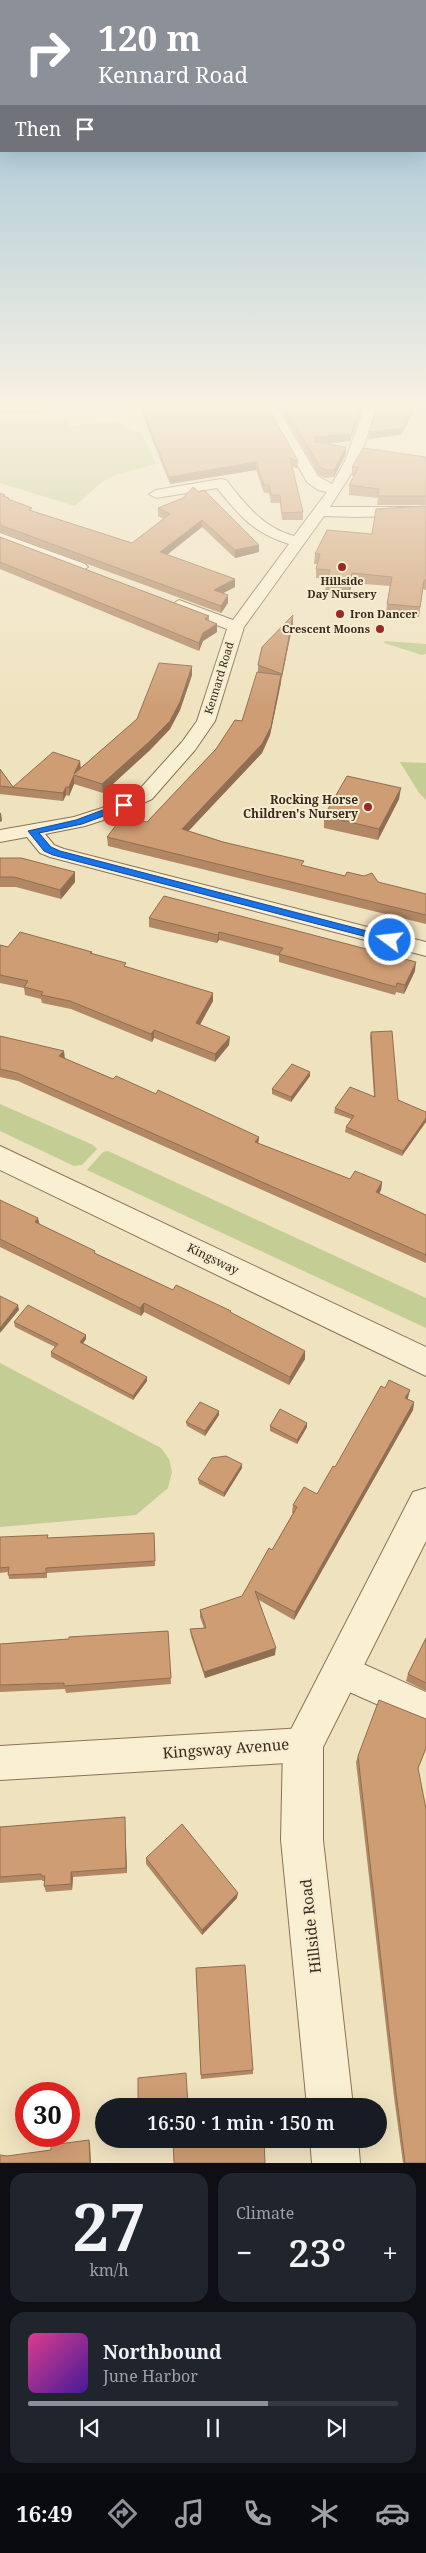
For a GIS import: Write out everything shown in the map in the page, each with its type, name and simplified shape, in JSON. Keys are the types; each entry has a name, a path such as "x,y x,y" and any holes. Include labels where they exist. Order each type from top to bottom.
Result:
{"street":[{"path":"243,510 255,525 274,535 298,542"},
{"path":"320,512 426,511"},
{"name":"Kennard Road","path":"0,836 78,822 109,812 145,795 189,746 206,721 236,627 320,512"},
{"path":"0,537 98,574"},
{"path":"161,598 236,627"},
{"path":"33,831 47,849 57,853 426,949"},
{"name":"Kingsway","path":"0,1156 426,1362"},
{"name":"Kingsway Avenue","path":"0,1763 303,1744 426,1504"},
{"path":"341,1671 426,1709"},
{"name":"Hillside Road","path":"303,1744 302,1840 329,2098"},
{"path":"335,2148 336,2163"}],"green space":[{"path":"385,641 426,644 426,654 422,655 384,643"},
{"path":"400,762 426,763 426,800 419,793"},
{"path":"0,1104 93,1145 97,1149 82,1165 74,1166 0,1131"},
{"path":"108,1151 426,1298 426,1328 87,1170 103,1152"},
{"path":"0,1363 161,1448 169,1459 172,1472 168,1488 136,1515 0,1527"}],"building":[{"path":"0,510 29,510 132,543 170,514 162,510 224,510 259,545 235,550 202,520 160,552 235,579 214,590 228,595 221,606 0,525"},
{"path":"282,510 303,510 303,512 282,513"},
{"path":"376,510 426,510 426,580 424,580 420,607 387,604 392,577 352,573 349,585 326,584 330,570 316,569 320,554 315,554 327,530 372,534"},
{"path":"0,537 209,616 205,619 217,624 203,633 199,643 0,562"},
{"path":"293,615 282,674 258,665 262,647"},
{"path":"159,663 192,666 180,702 170,721 102,784 74,775 69,787 66,787 63,793 0,786 0,769 13,787 53,752 80,761 74,774 137,719"},
{"path":"257,672 281,675 271,727 262,744 182,829 223,842 304,861 301,865 345,876 347,872 364,876 372,873 378,882 426,894 426,915 107,837 123,816 147,822 216,749 235,720 242,721"},
{"name":"Rocking Horse Children's Nursery","path":"347,776 401,788 379,829 324,816"},
{"path":"0,858 21,858 75,872 60,890 14,877 0,877"},
{"path":"164,896 416,962 405,985 397,983 396,987 279,954 283,948 219,932 218,935 149,918"},
{"path":"20,932 92,952 90,953 126,963 124,966 213,993 196,1023 230,1037 215,1054 154,1030 151,1034 70,1001 41,995 43,992 24,987 28,981 0,975 0,945 8,947"},
{"path":"392,1031 398,1100 426,1112 426,1118 403,1151 346,1127 354,1116 335,1108 350,1087 375,1097 371,1032"},
{"path":"0,1036 64,1051 59,1056 113,1079 116,1076 156,1094 158,1090 259,1137 255,1142 350,1179 355,1171 382,1182 376,1192 426,1215 426,1255 17,1073 0,1069"},
{"path":"292,1064 310,1072 291,1097 272,1089"},
{"path":"0,1200 38,1218 35,1222 95,1251 94,1253 173,1290 176,1285 231,1311 305,1351 290,1377 144,1303 140,1308 0,1239"},
{"path":"0,1296 18,1305 0,1328"},
{"path":"28,1305 86,1335 80,1342 147,1377 133,1396 51,1352 58,1344 14,1322"},
{"path":"389,1380 410,1390 405,1398 414,1402 295,1612 255,1591 276,1648 204,1672 190,1629 206,1628 200,1610 242,1596 269,1548 272,1550 297,1507 293,1505 304,1487 317,1494 333,1466 335,1467 381,1386 385,1388"},
{"path":"200,1402 219,1411 205,1431 186,1422"},
{"path":"280,1409 307,1423 297,1440 270,1426"},
{"path":"226,1456 242,1464 224,1493 198,1479 212,1458"},
{"path":"154,1533 155,1561 46,1568 46,1573 8,1575 9,1567 0,1568 0,1537 48,1535 47,1538"},
{"path":"168,1631 171,1678 64,1686 64,1683 0,1685 0,1644 69,1639 69,1637"},
{"path":"426,1638 426,1683 408,1674"},
{"path":"379,1700 426,1719 426,1748 418,1768 426,1809 426,2163 405,2163 358,1756"},
{"path":"125,1817 126,1868 71,1872 71,1884 44,1886 45,1876 41,1876 41,1874 0,1877 0,1827"},
{"path":"182,1824 238,1893 202,1930 146,1858"},
{"path":"245,1965 253,2070 201,2075 196,1968"},
{"path":"186,2073 188,2098 138,2098 138,2078"},
{"path":"89,2140 90,2163 0,2163 0,2155 7,2156 51,2150 51,2147 80,2147 80,2141"},
{"path":"173,2148 264,2148 265,2163 174,2163"}],"place":[{"name":"Hillside Day Nursery","path":"342,567"},
{"name":"Iron Dancer","path":"340,614"},
{"name":"Crescent Moons","path":"380,629"},
{"name":"Rocking Horse Children's Nursery","path":"368,807"}],"route":[{"path":"124,805 78,822 33,831 47,849 57,853 390,940"}]}
